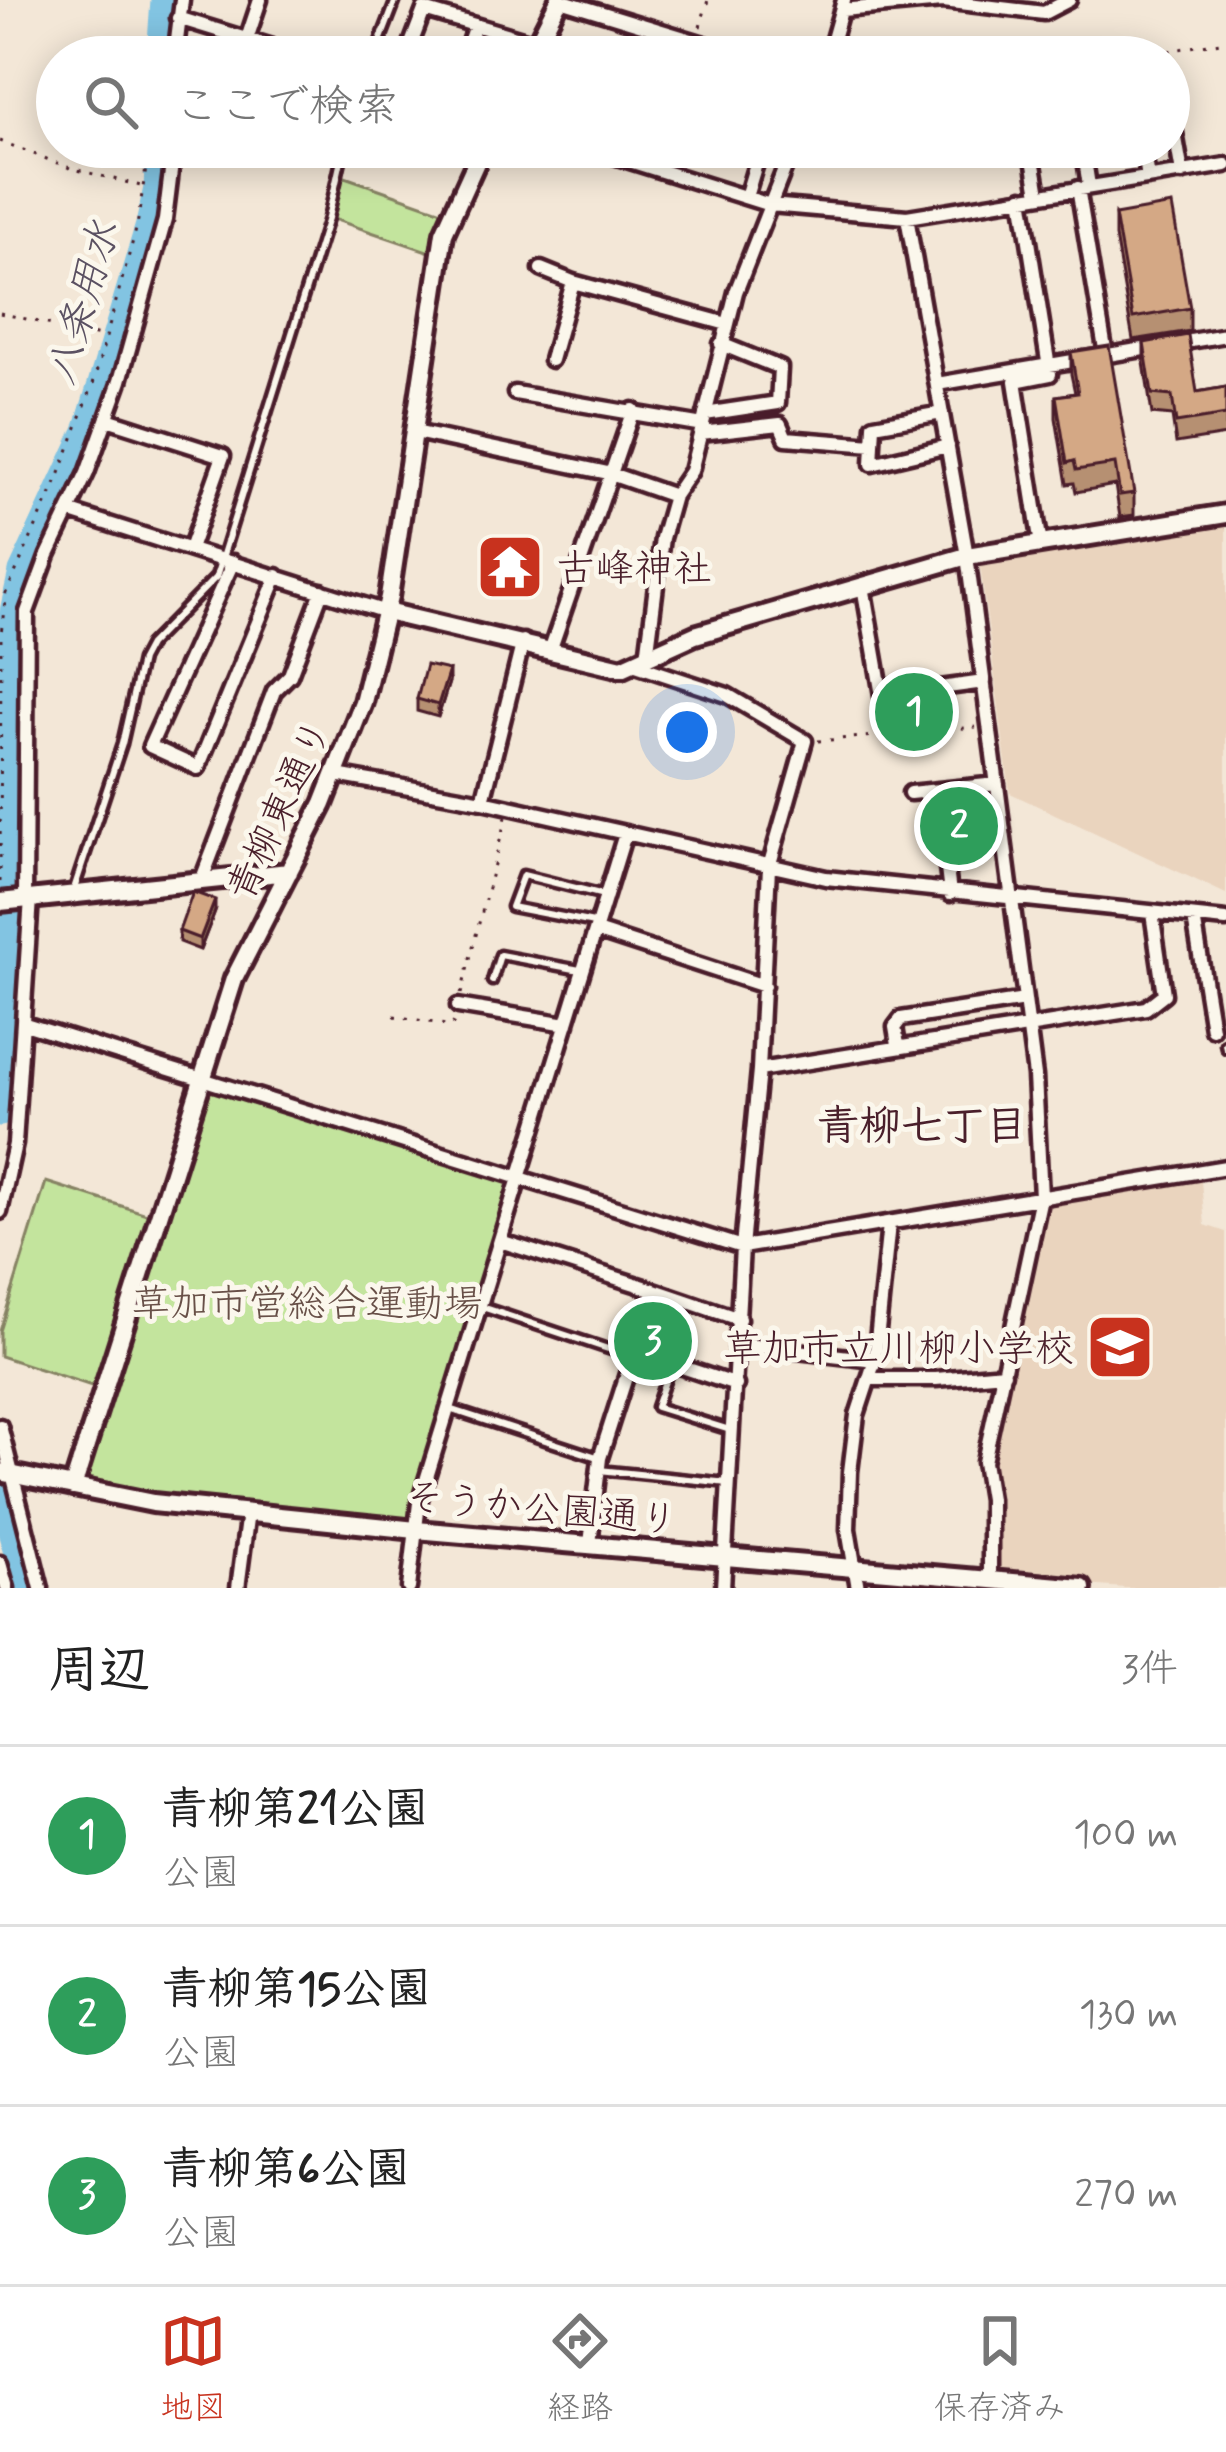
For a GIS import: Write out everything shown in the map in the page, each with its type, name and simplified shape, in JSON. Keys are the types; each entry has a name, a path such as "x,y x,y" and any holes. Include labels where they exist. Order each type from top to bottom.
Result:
{"street":[{"path":"177,36 182,0"},
{"path":"248,36 260,0"},
{"path":"541,36 560,0 679,36"},
{"path":"834,36 843,5 943,1 1044,13 1070,0"},
{"path":"414,36 424,10 501,36"},
{"path":"178,18 237,36"},
{"path":"471,36 475,25"},
{"path":"653,168 770,205 907,218 1226,165"},
{"path":"0,1212 15,1144 25,1024 27,612 107,419 165,220 171,168"},
{"name":"青柳東通り","path":"73,1487 241,961 336,775 363,702 386,613 444,233 473,168"},
{"path":"746,197 755,168"},
{"path":"640,661 674,496 691,471 727,324 785,168"},
{"path":"1034,168 1039,194"},
{"path":"1083,168 1106,355"},
{"path":"1147,168 1148,178"},
{"path":"1181,168 1182,173"},
{"path":"1022,197 1050,374 1015,381 1041,544"},
{"path":"907,218 967,556 1028,1024 1041,1197 984,1462 990,1499 990,1580"},
{"path":"541,269 727,324"},
{"path":"551,360 573,282"},
{"path":"937,384 1226,335"},
{"path":"703,424 778,403 780,368 721,344"},
{"path":"515,393 703,424 780,424 786,438 873,445"},
{"path":"551,648 633,412"},
{"path":"942,413 874,425 872,464 948,446"},
{"path":"107,419 223,456 190,549"},
{"path":"415,432 612,474 674,496"},
{"path":"71,512 386,613 523,641 612,667 640,661 695,635 967,556 1226,514"},
{"path":"227,560 150,746 198,769 277,576"},
{"path":"862,586 888,730"},
{"path":"202,879 274,691 290,675 322,591"},
{"path":"482,801 523,641"},
{"path":"640,661 727,695 805,741 769,867 723,1588"},
{"path":"883,696 984,682"},
{"path":"336,775 482,801 769,867 950,894 1226,920"},
{"path":"910,794 998,784"},
{"path":"938,790 950,894"},
{"path":"409,1588 419,1503 625,834"},
{"path":"0,902 289,872"},
{"path":"759,1070 1146,1008 1164,994 1152,914"},
{"path":"1194,917 1212,1029"},
{"path":"597,927 764,986"},
{"path":"898,1046 895,1027 901,1019 1025,1000"},
{"path":"458,1006 567,1024"},
{"path":"25,1024 742,1247 1226,1167"},
{"path":"858,1588 848,1528 850,1472 857,1415 874,1360 889,1224"},
{"path":"500,1241 739,1319"},
{"path":"590,1544 600,1464 654,1290"},
{"path":"737,1344 874,1360"},
{"path":"634,1354 736,1385"},
{"path":"869,1379 1004,1373"},
{"path":"0,1426 7,1473 41,1588"},
{"name":"そうか公園通り","path":"7,1473 153,1503 1082,1588"},
{"path":"238,1588 248,1513"},
{"path":"0,1562 7,1588"}],"lane":[{"path":"382,36 396,0"},
{"path":"73,894 122,744 140,660 227,560 339,168"},
{"path":"597,927 511,907 523,875 606,896"},
{"path":"492,981 500,955 584,971"},
{"path":"479,1306 634,1354"},
{"path":"671,1364 656,1407 734,1432"},
{"path":"447,1408 600,1464 731,1483"}],"path":[{"path":"697,36 708,0"},
{"path":"1190,47 1226,40"},
{"path":"0,141 36,155"},
{"path":"70,168 144,187"},
{"path":"0,314 106,338"},
{"path":"394,1016 452,1026 508,807"}],"shaded area":[{"path":"1226,524 1226,894 1010,793 980,565"},
{"name":"草加市立川柳小学校","path":"1201,1181 1205,1225 1226,1232 1226,1588 1125,1588 993,1578 989,1461 1044,1201"}],"green space":[{"path":"342,176 442,211 433,253 333,219"},
{"name":"草加市営総合運動場","path":"206,1086 512,1183 409,1520 149,1494 85,1480"},
{"path":"46,1182 150,1215 95,1387 0,1356 0,1331"}],"building":[{"path":"1172,205 1190,308 1133,318 1115,215"},
{"path":"1188,335 1197,392 1226,387 1226,415 1176,423 1172,396 1152,394 1144,343"},
{"path":"1109,346 1134,493 1120,495 1115,464 1076,470 1074,461 1067,463 1056,396 1078,393 1071,352"},
{"path":"426,665 449,670 438,705 417,699"},
{"path":"193,892 215,900 200,939 179,931"}],"waterway":[{"name":"八条用水","path":"161,36 164,0"},
{"name":"八条用水","path":"0,1113 8,919 9,629 22,572 87,431 149,225 158,168"},
{"name":"八条用水","path":"0,1492 27,1588"}],"place":[{"name":"古峰神社","path":"510,567"},
{"name":"青柳第21公園","path":"914,712"},
{"name":"青柳第15公園","path":"959,826"},
{"name":"青柳第6公園","path":"653,1341"},
{"name":"草加市立川柳小学校","path":"1120,1347"}],"district":[{"name":"青柳七丁目","path":"922,1124"}]}
